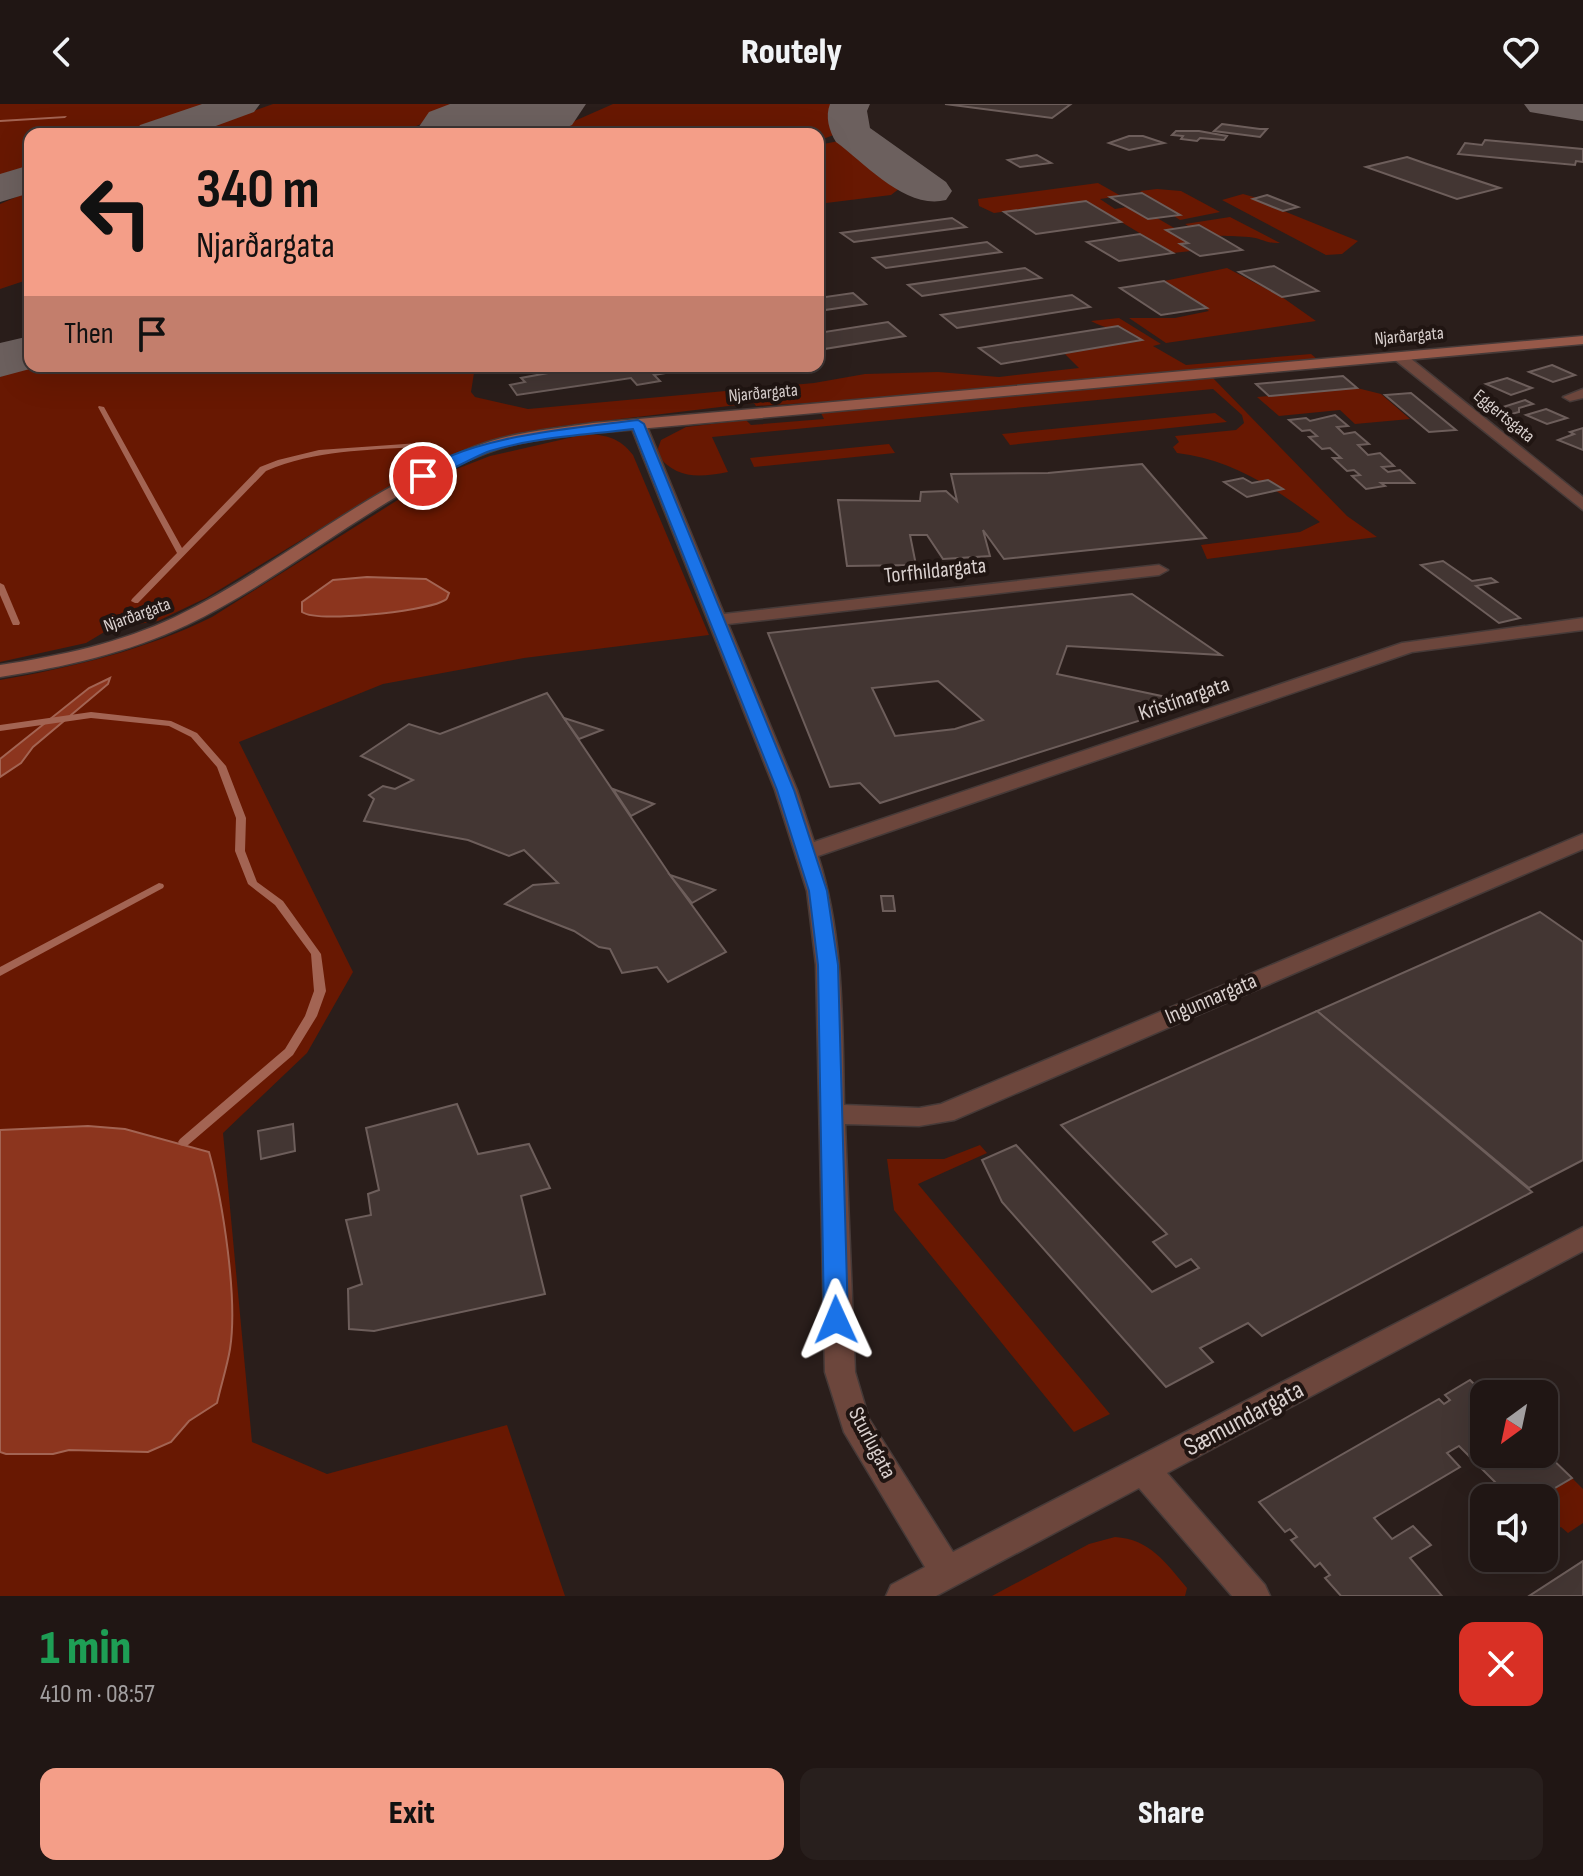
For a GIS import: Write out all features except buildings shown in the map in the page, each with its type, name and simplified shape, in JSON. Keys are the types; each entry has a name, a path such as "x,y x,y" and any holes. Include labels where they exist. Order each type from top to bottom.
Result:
{"main road":[{"name":"Njarðargata","path":"0,671 58,661 178,623 236,591 393,492 483,449 551,434 1583,340"}],"street":[{"name":"Eggertsgata","path":"1400,357 1583,505"},
{"name":"Sturlugata","path":"638,424 807,852 818,891 828,965 840,1372 855,1423 947,1572"},
{"name":"Torfhildargata","path":"717,620 1159,570"},
{"name":"Kristínargata","path":"807,852 1409,647 1583,624"},
{"name":"Ingunnargata","path":"831,1114 919,1117 945,1113 1583,841"},
{"name":"Sæmundargata","path":"903,1596 1583,1238"},
{"path":"1145,1471 1253,1596"}],"shaded area":[{"path":"0,104 210,104 140,128 24,128 24,169 0,177"},
{"path":"273,104 466,104 411,128 206,128"},
{"path":"613,104 837,104 832,116 836,134 824,139 824,128 559,128"},
{"path":"839,141 904,185 891,195 824,203 824,144"},
{"path":"1098,183 1121,196 1100,199 1115,209 1127,207 1147,219 1157,218 1176,229 1167,231 1188,243 1191,251 1173,253 1086,201 994,213 979,206 978,199"},
{"path":"1140,191 1181,191 1220,212 1180,220 1174,216 1179,214"},
{"path":"24,194 24,281 0,289 0,204"},
{"path":"1243,194 1358,241 1342,254 1326,255 1222,200"},
{"path":"1230,217 1280,243 1209,234 1185,224"},
{"path":"1227,268 1282,297 1316,321 1166,343 1129,318 1175,318 1209,311 1164,281"},
{"path":"1119,318 1161,344 1153,346 1186,365 1311,354 1317,359 824,402 756,406 754,403 553,427 462,450 415,471 206,598 158,621 111,628 86,643 0,662 0,377 24,367 24,372 476,372 471,392 475,397 528,409 814,383 865,374 938,372 999,377 1079,368 1064,353 1140,341 1127,333 1091,321"},
{"path":"1212,377 1347,516 1377,537 1207,559 1201,545 1300,532 1320,522 1253,477 1197,456 1177,453 1173,447 1179,442 1175,436 1236,430 1244,423 1242,415 1213,389 712,437 728,472 707,475 680,472 656,454 661,440 686,427 746,420 751,425 824,419 821,413"},
{"path":"1357,388 1381,394 1410,419 1355,424 1340,410 1279,416 1257,397"},
{"path":"1215,413 1227,422 1010,445 1002,434"},
{"path":"586,434 612,438 633,455 709,635 524,658 383,684 239,742 353,972 307,1053 223,1133 252,1442 327,1474 507,1425 565,1596 0,1596 0,680 109,656 187,629 212,617 431,479 490,456"},
{"path":"889,444 895,453 754,467 750,458"},
{"path":"367,577 426,579 449,593 441,602 393,612 328,616 302,612 302,602 333,580"},
{"path":"110,678 108,684 33,747 21,763 0,777 0,759 89,688"},
{"path":"88,1126 125,1129 209,1152 224,1223 231,1278 232,1328 226,1369 217,1403 189,1421 171,1442 148,1452 69,1450 53,1454 6,1454 0,1452 0,1130"},
{"path":"980,1145 987,1153 918,1184 1110,1414 1074,1432 894,1210 887,1159 944,1159"},
{"path":"1572,1478 1583,1489 1583,1523 1568,1533 1561,1527 1558,1528 1558,1486"},
{"path":"1115,1537 1148,1547 1187,1588 1185,1596 992,1596 1089,1544"}],"waterway":[{"path":"0,121 65,117"},
{"path":"101,407 181,554"},
{"path":"181,554 263,469 319,452 419,445"},
{"path":"135,601 181,554"},
{"path":"0,585 16,623"},
{"path":"0,728 91,715 171,724 194,735 221,766 241,818 240,851 253,884 279,903 316,954 320,991 311,1016 289,1052 184,1142"},
{"path":"0,972 159,886"}],"taxiway":[{"path":"172,128 240,104"},
{"path":"850,104 847,111 851,133 930,191"},
{"path":"1544,104 1583,109"},
{"path":"0,189 24,180"},
{"path":"0,360 24,354"}],"runway":[{"path":"480,128 537,104"}],"route":[{"path":"423,476 483,449 519,440 638,424 786,790 818,891 828,965 836,1320"}]}
